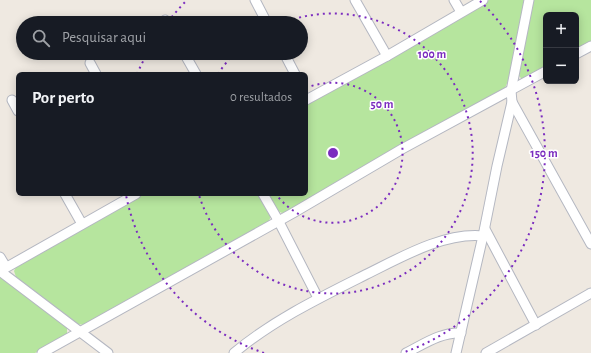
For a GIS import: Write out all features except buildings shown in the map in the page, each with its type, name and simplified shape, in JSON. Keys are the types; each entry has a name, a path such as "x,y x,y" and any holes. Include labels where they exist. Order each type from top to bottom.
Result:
{"street":[{"path":"255,0 263,16"},
{"path":"355,0 387,56"},
{"path":"454,0 461,12"},
{"path":"308,97 387,56 483,0"},
{"path":"456,353 512,102 511,91 529,0"},
{"path":"579,53 590,50"},
{"path":"188,60 195,72"},
{"path":"288,60 294,72"},
{"path":"90,63 95,72"},
{"path":"48,351 402,149 543,73"},
{"path":"12,100 16,107"},
{"path":"512,102 591,244"},
{"path":"66,196 82,224"},
{"path":"2,270 132,196"},
{"path":"264,196 318,298"},
{"path":"234,353 258,335 318,298 404,256 435,243 484,233"},
{"path":"484,233 536,325"},
{"path":"0,257 2,270 108,353"},
{"path":"486,353 591,293"},
{"path":"406,353 444,334 461,333"}],"green space":[{"path":"489,0 524,0 508,81 505,88 287,212 282,213 278,211 269,196 308,196 308,103"},
{"path":"534,0 591,0 591,41 579,48 579,12 543,12 543,68 522,79 519,76"},
{"path":"139,196 260,196 271,216 269,221 84,325 78,324 16,277 14,271 17,265"},
{"path":"0,277 67,327 67,335 35,353 0,353"}]}
